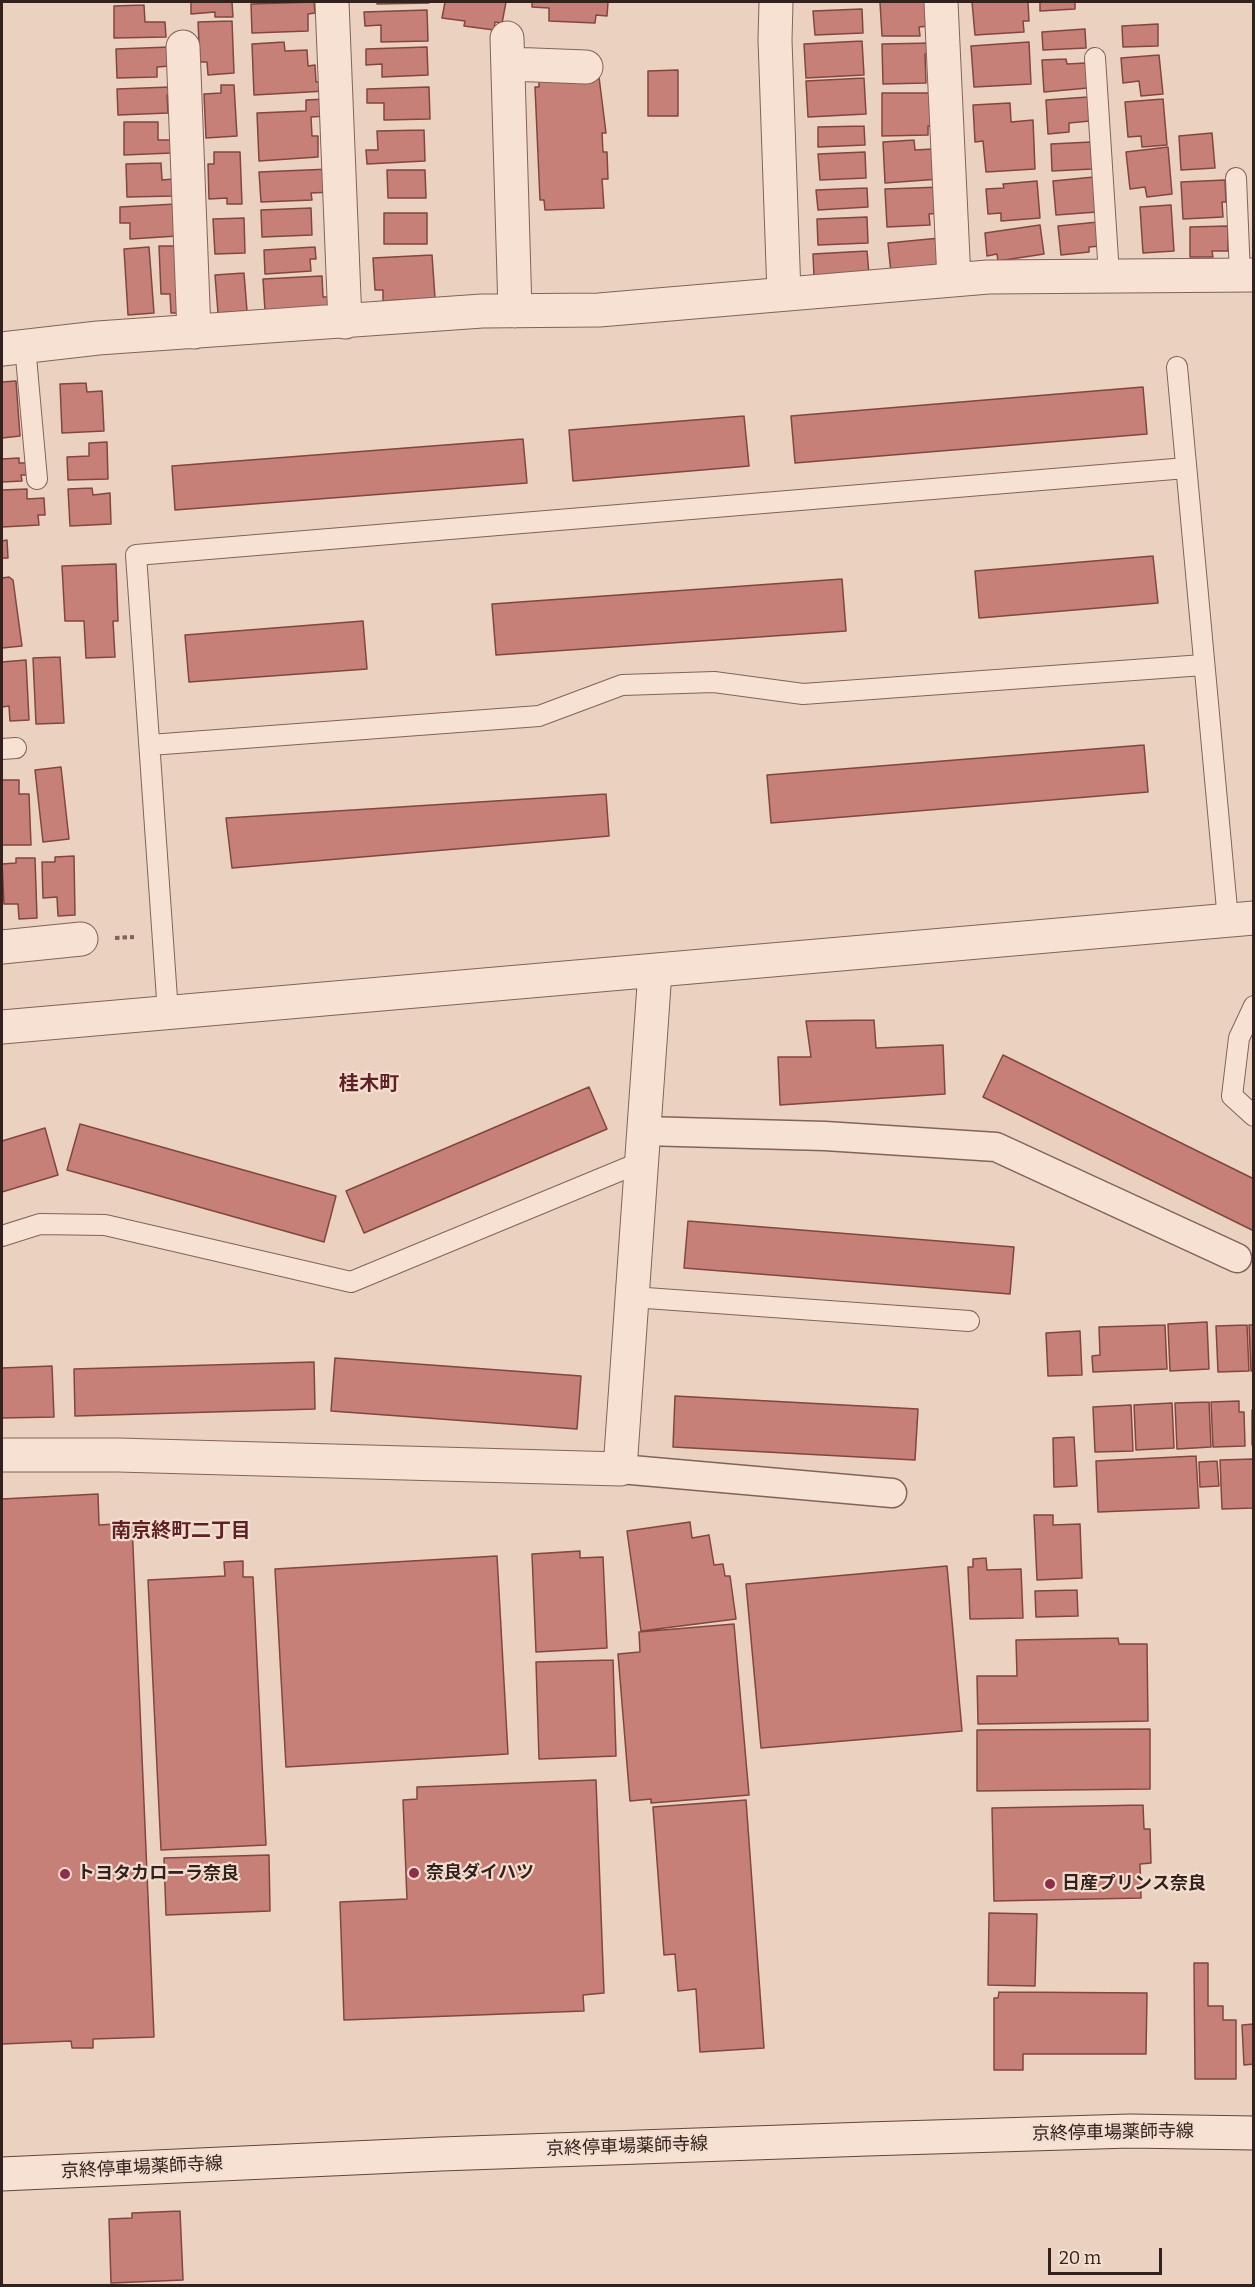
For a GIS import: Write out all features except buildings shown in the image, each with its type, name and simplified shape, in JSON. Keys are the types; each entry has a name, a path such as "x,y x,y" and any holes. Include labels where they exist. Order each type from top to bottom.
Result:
{"street":[{"path":"333,2 345,322"},
{"path":"776,2 784,294"},
{"path":"941,2 954,280"},
{"path":"183,47 194,332"},
{"path":"515,311 508,51 586,67"},
{"path":"13,347 194,332 515,311 599,310 988,277 1247,275"},
{"path":"2,1027 1241,919"},
{"path":"2,947 81,939"},
{"path":"620,1469 655,971"},
{"path":"642,1146 825,1136 996,1147 1237,1258"},
{"path":"2,1455 118,1455 620,1469 892,1492"},
{"name":"京終停車場薬師寺線","path":"2,2174 441,2154 867,2139 1130,2131 1254,2133"}],"lane":[{"path":"1095,58 1109,276"},
{"path":"1236,178 1247,275"},
{"path":"13,347 37,479"},
{"path":"1177,368 1203,665 1241,919"},
{"path":"168,1013 136,555 1186,468"},
{"path":"150,745 539,716 622,685 714,682 803,694 1203,665"},
{"path":"1254,1006 1239,1038 1233,1096 1254,1116"},
{"path":"2,1236 40,1224 105,1225 351,1282 642,1146"},
{"path":"632,1297 969,1321"}],"path":[{"path":"81,939 163,936"}],"place":[{"name":"奈良ダイハツ","path":"414,1873"},
{"name":"トヨタカローラ奈良","path":"65,1874"},
{"name":"日産プリンス奈良","path":"1050,1884"}],"district":[{"name":"桂木町","path":"369,1084"},
{"name":"南京終町二丁目","path":"181,1531"}]}
